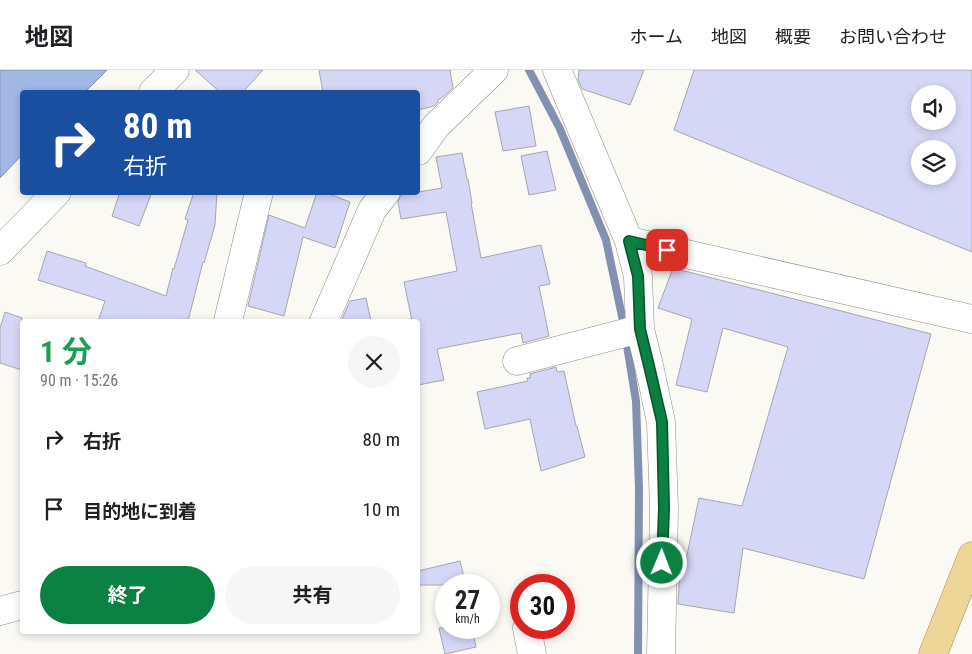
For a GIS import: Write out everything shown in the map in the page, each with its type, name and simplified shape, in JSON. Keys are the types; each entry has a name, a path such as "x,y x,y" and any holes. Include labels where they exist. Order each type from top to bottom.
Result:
{"main road":[{"path":"933,654 972,556"}],"street":[{"path":"420,147 436,126 494,70"},
{"path":"557,70 629,241 638,276 640,329 662,422 664,508 661,654"},
{"path":"0,251 54,195"},
{"path":"228,319 258,195"},
{"path":"325,319 372,210 384,195"},
{"path":"629,241 972,319"},
{"path":"517,361 640,329"},
{"path":"0,611 20,606"},
{"path":"529,639 532,654"}],"water":[{"path":"0,70 107,70 87,90 20,90 20,157 0,178"}],"building":[{"path":"195,70 263,70 245,90 218,90"},
{"path":"319,70 450,70 453,88 438,100 434,106 420,110 420,90 323,90"},
{"path":"579,70 644,70 630,105 582,89 578,79"},
{"path":"694,70 972,70 972,252 674,130"},
{"path":"529,106 536,146 503,151 495,112"},
{"path":"547,151 556,190 529,195 521,156"},
{"path":"462,153 481,258 541,245 550,284 539,286 549,336 523,343 521,333 437,349 444,380 420,385 420,319 412,319 404,282 457,271 446,212 401,219 398,202 401,195 420,195 420,192 442,188 436,157"},
{"path":"119,195 151,195 139,226 112,216"},
{"path":"193,195 217,195 215,225 203,262 189,319 99,319 105,301 38,280 47,251 86,263 85,266 166,296 188,220 185,219"},
{"path":"316,195 332,195 350,202 335,248 303,237 284,316 248,306 269,215 305,228"},
{"path":"673,268 931,334 864,579 743,548 734,613 678,604 680,569 684,569 699,498 742,506 788,347 723,328 707,392 676,385 692,319 658,308"},
{"path":"366,298 371,319 343,319 350,301"},
{"path":"5,312 22,318 20,319 20,369 0,363 0,328"},
{"path":"556,367 557,372 564,371 585,457 541,471 530,419 485,429 477,392 528,381 527,378 530,378 530,374"},
{"path":"460,561 463,574 435,574 435,585 420,585 420,571"},
{"path":"442,639 474,639 476,647 445,654"}],"waterway":[{"path":"529,70 560,129 606,240 623,321 636,401 639,489 638,654"}],"route":[{"path":"662,563 664,508 662,422 640,329 638,276 629,241 667,250"}]}
